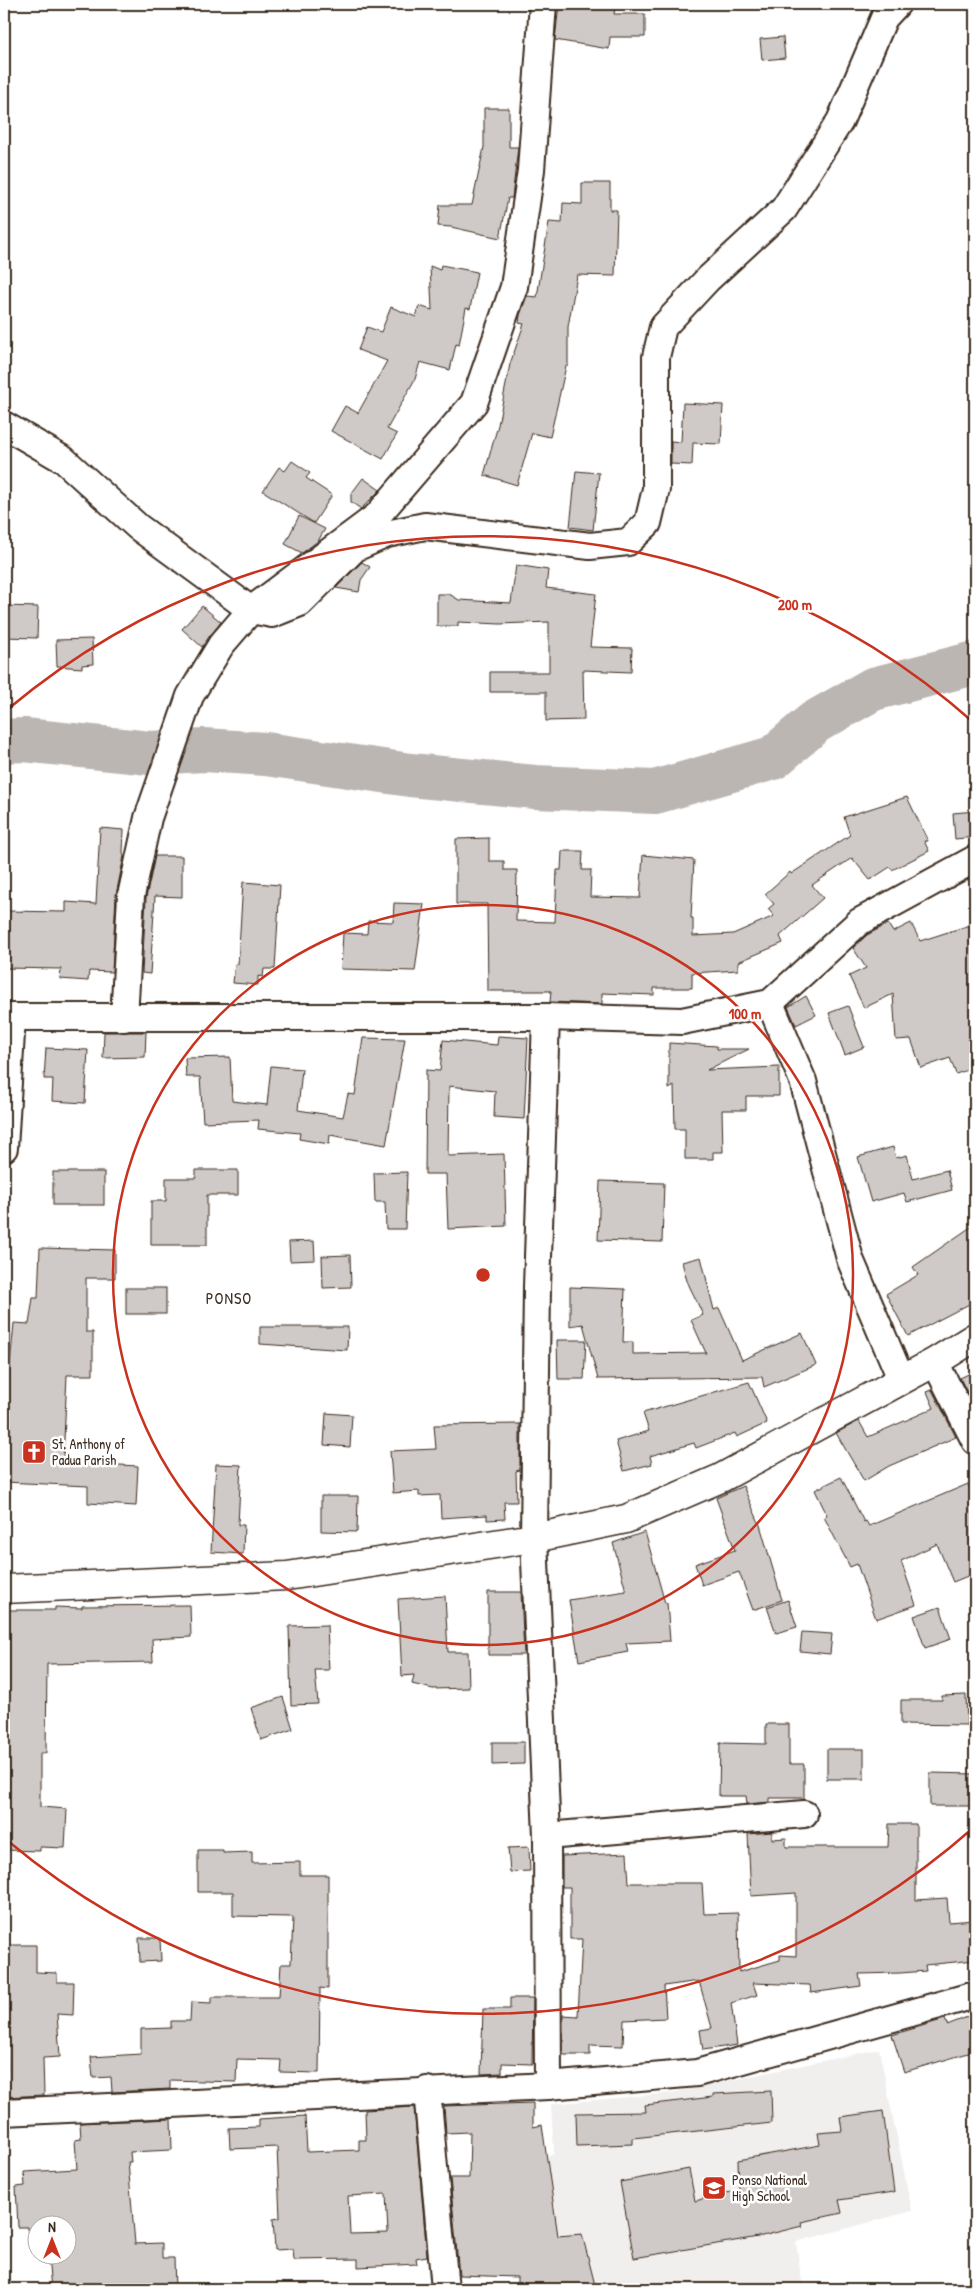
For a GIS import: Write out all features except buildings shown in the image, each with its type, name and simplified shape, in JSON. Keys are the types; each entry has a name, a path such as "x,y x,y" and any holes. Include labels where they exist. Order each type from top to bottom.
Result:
{"main road":[{"path":"4,1589 287,1576 534,1538 626,1519 721,1478 935,1362 975,1337"}],"street":[{"path":"124,1018 131,896 148,818 190,696 220,645 251,610 378,516 474,403 514,287 531,170 543,4"},
{"path":"4,425 64,460 138,527 251,610 272,614 300,604 355,548 387,534 425,526 590,546 628,542 648,522 656,489 656,357 663,327 707,280 784,208 840,122 884,18 897,4"},
{"path":"4,1148 8,1017 546,1017 682,1021 770,1003 859,922 975,859"},
{"path":"770,1003 803,1081 850,1259 901,1379"},
{"path":"546,1017 537,1287 534,1538 547,1836 548,2086"},
{"path":"935,1362 975,1441"},
{"path":"547,1836 804,1814"},
{"path":"4,2112 427,2090 548,2086 697,2073 975,1995"},
{"path":"427,2090 445,2289"}],"shaded area":[{"name":"Ponso National High School","path":"879,2049 912,2211 796,2242 803,2289 548,2289 533,2228 514,2166 554,2154 551,2104 671,2093"}],"waterway":[{"path":"4,741 24,740 150,753 204,750 266,754 410,775 535,787 655,792 773,758 815,722 873,689 975,663"}],"place":[{"name":"St. Anthony of Padua Parish","path":"34,1452"},
{"name":"Ponso National High School","path":"714,2188"}],"district":[{"name":"PONSO","path":"229,1298"}]}
